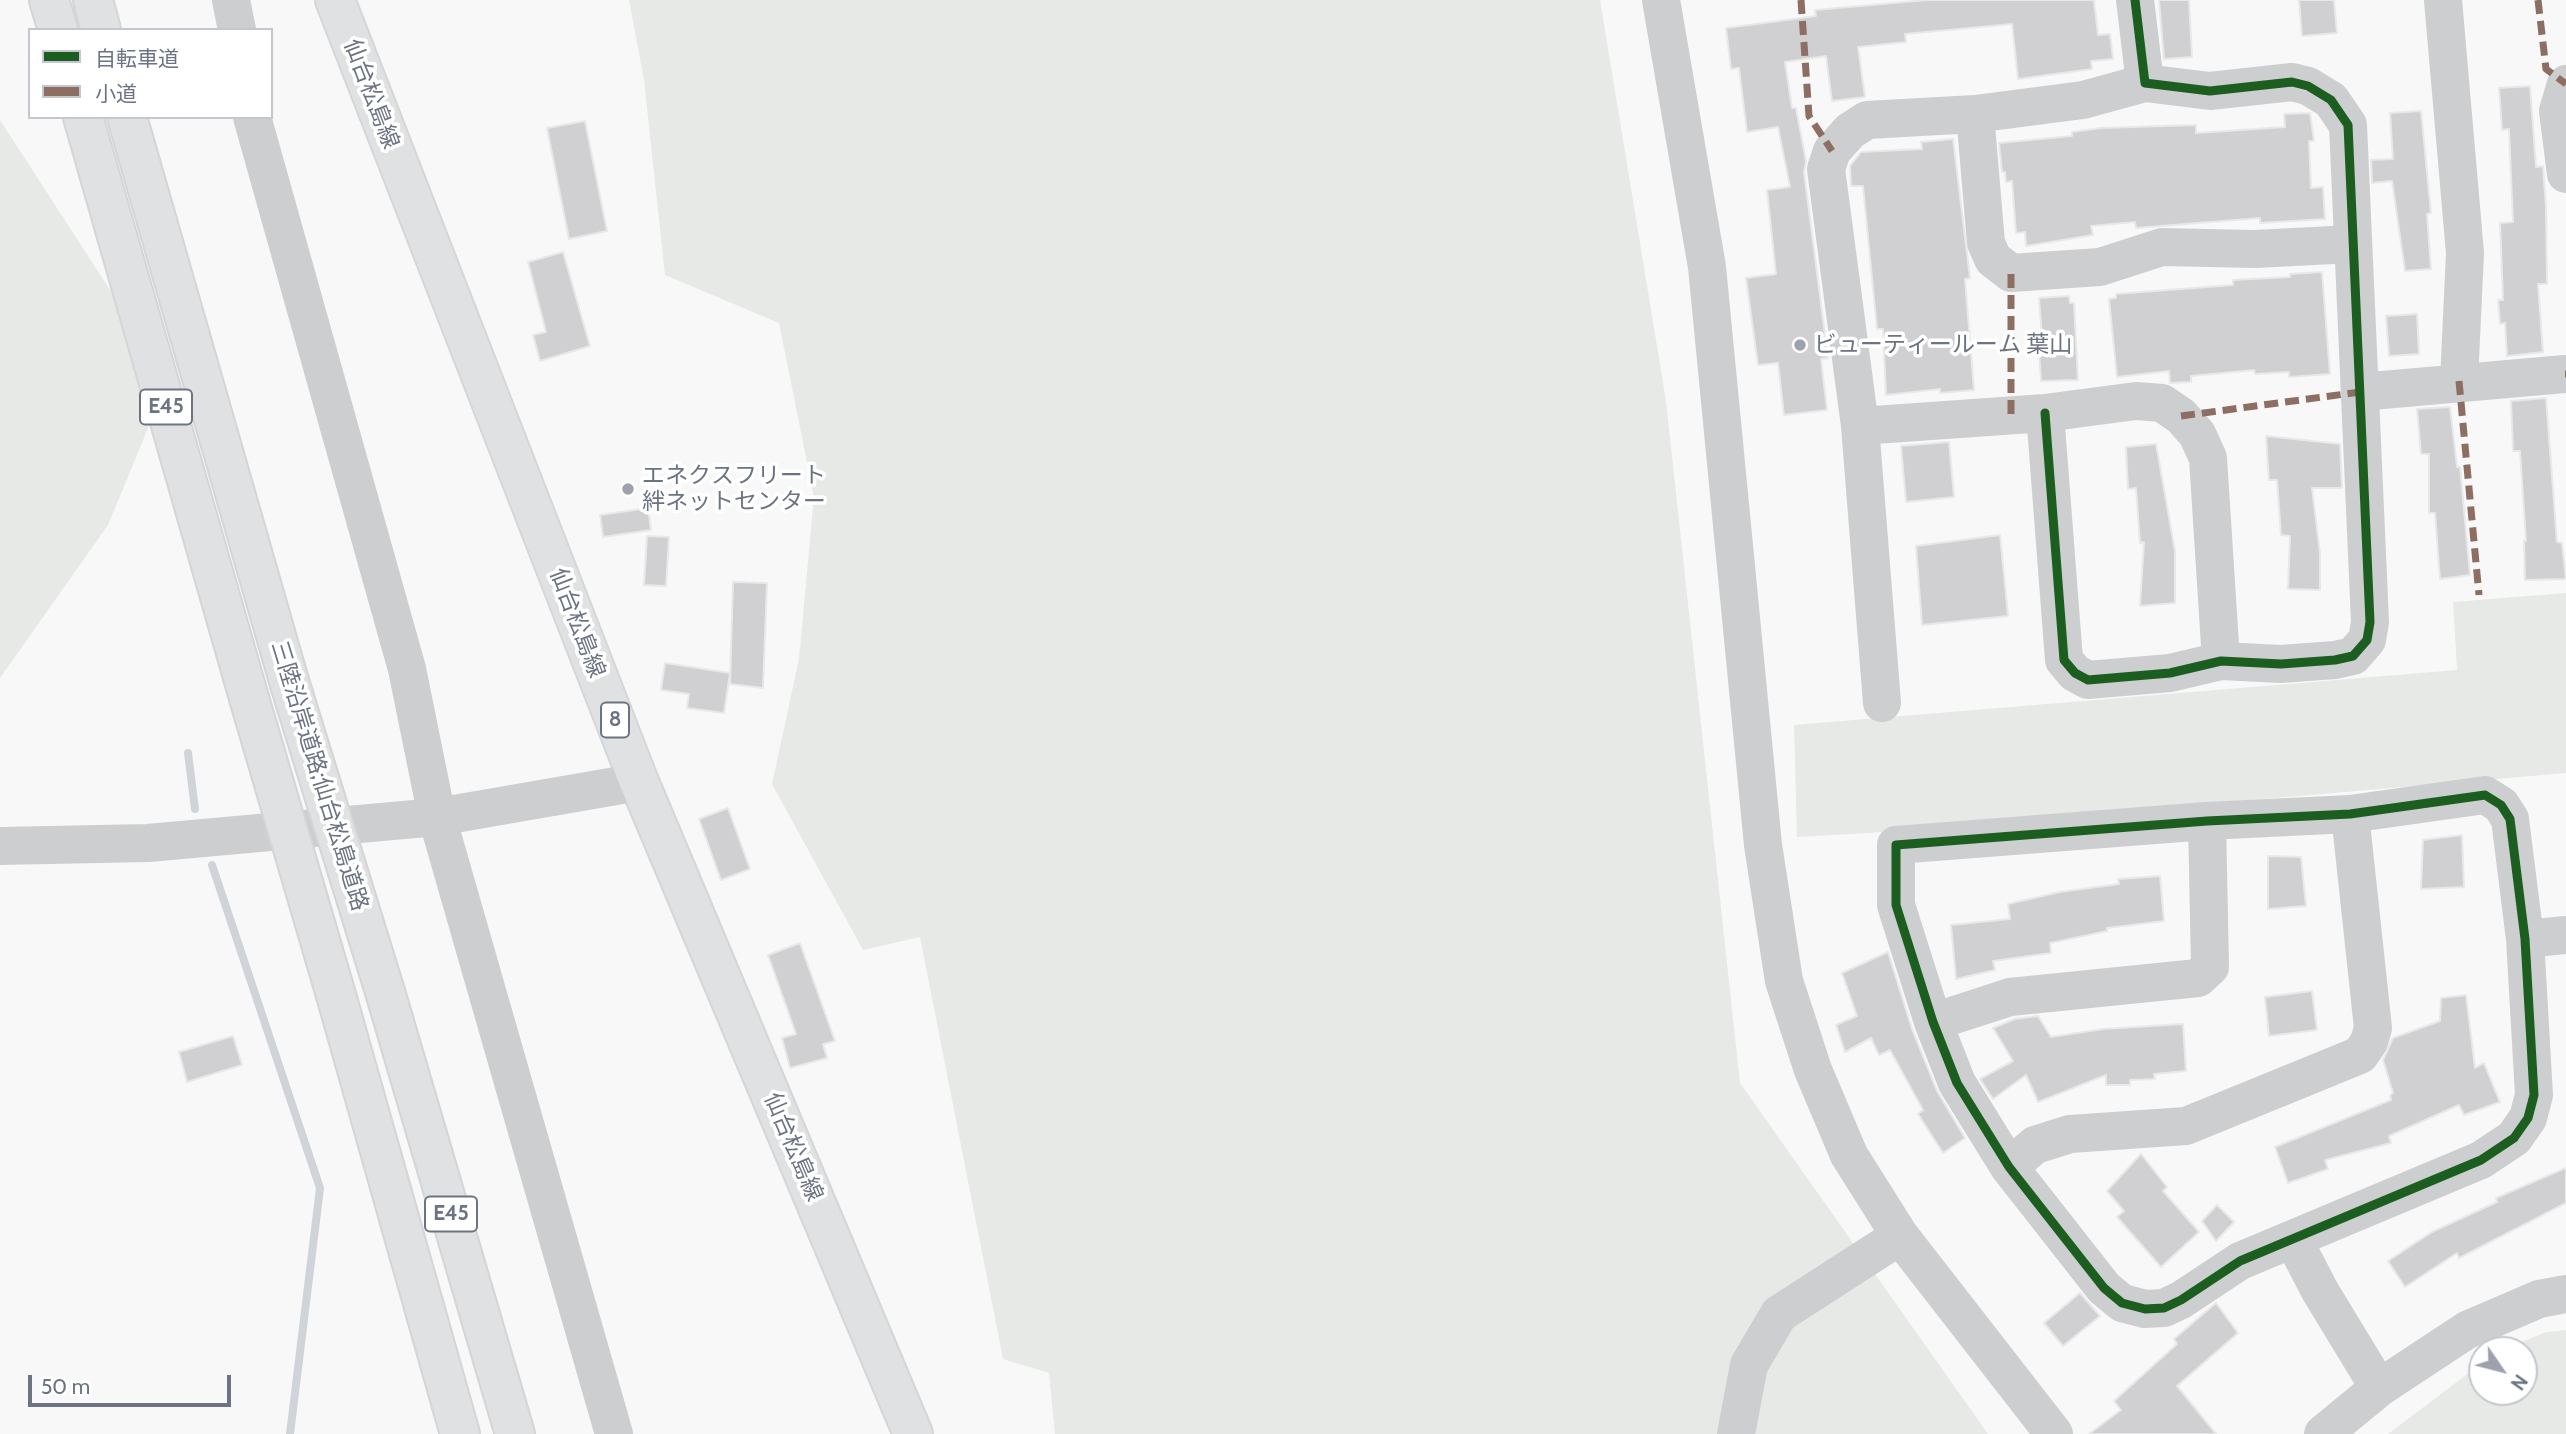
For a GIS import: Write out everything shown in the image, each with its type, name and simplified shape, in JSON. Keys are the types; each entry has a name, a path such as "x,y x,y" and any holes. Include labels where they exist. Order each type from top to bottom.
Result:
{"main road":[{"path":"50,0 57,28"},
{"path":"93,0 100,28"},
{"name":"仙台松島線","path":"335,0 639,782 913,1434"},
{"name":"三陸沿岸道路;仙台松島道路","path":"84,119 460,1434"},
{"name":"三陸沿岸道路;仙台松島道路","path":"128,119 289,681 517,1434"}],"street":[{"path":"231,0 237,28"},
{"path":"1661,0 1707,267 1763,845 1784,981 1814,1069 1849,1155 1900,1236 2054,1434"},
{"path":"2135,0 2145,83"},
{"path":"2443,0 2465,253 2459,381"},
{"path":"1882,703 1860,426 1826,169 1832,151 1850,131 1867,120 1975,114 2083,100 2145,83 2210,91 2292,82 2308,86 2331,100 2348,125 2370,622 2367,640 2353,656 2281,664 2221,661 2170,673 2088,680 2075,673 2064,660 2045,413"},
{"path":"2566,84 2558,111 2566,174"},
{"path":"1975,114 1986,243 1993,259 2011,273 2100,267 2162,247 2255,249 2352,244"},
{"path":"253,119 407,669 437,817 614,1434"},
{"path":"2360,392 2566,373"},
{"path":"1860,426 2045,413 2136,401 2162,403 2181,416 2197,434 2208,458 2221,661"},
{"path":"0,846 148,843 437,817 639,782"},
{"path":"2485,795 2501,805 2510,819 2525,939 2534,1096 2528,1118 2514,1138 2481,1160 2239,1261 2181,1300 2164,1308 2145,1309 2122,1303 2104,1288 2009,1167 1957,1083 1933,1022 1896,905 1896,845 2207,821 2350,814 2485,795"},
{"path":"2009,1167 2035,1145 2070,1134 2186,1126 2360,1055 2369,1042 2373,1028 2350,814"},
{"path":"1933,1022 2010,997 2199,978 2210,967 2207,821"},
{"path":"2525,939 2566,935"},
{"path":"1737,1434 1749,1364 1779,1314 1900,1236"},
{"path":"2293,1239 2320,1291 2379,1388"},
{"path":"2323,1434 2379,1388 2467,1330 2539,1299 2566,1294"}],"shaded area":[{"path":"629,0 1600,0 1666,401 1740,1083 1988,1434 1055,1434 1049,1373 1003,1359 920,937 863,950 772,784 799,659 814,497 779,323 665,275 644,80"},
{"path":"0,120 134,327 151,421 108,525 0,678"},
{"path":"2566,593 2566,773 1797,837 1794,725 2457,670 2453,602"},
{"path":"2566,1330 2566,1434 2388,1434 2468,1374 2468,1406 2538,1406 2536,1336"}],"building":[{"path":"1927,0 2094,0 2098,35 2110,34 2113,59 2091,61 2092,69 2018,79 2012,24 1905,34 1906,42 1858,47 1865,97 1832,101 1826,56 1785,62 1792,108 1796,108 1806,161 1804,172 1828,358 1821,359 1827,410 1784,415 1778,363 1758,365 1746,278 1776,274 1767,190 1790,187 1778,127 1747,132 1739,68 1731,69 1726,28 1816,16 1815,10"},
{"path":"2159,0 2189,0 2192,57 2164,59"},
{"path":"2299,0 2334,0 2337,33 2302,36"},
{"path":"2530,86 2536,167 2543,166 2546,208 2547,284 2538,284 2543,352 2507,356 2505,323 2500,324 2498,300 2503,300 2500,223 2513,222 2509,129 2502,130 2499,88"},
{"path":"2421,111 2431,213 2427,214 2431,269 2405,271 2392,181 2372,183 2371,160 2393,159 2390,113"},
{"path":"2310,113 2314,141 2309,141 2311,188 2323,187 2325,219 2260,223 2260,218 2136,228 2135,222 2091,226 2093,235 2026,246 2025,232 2016,233 2012,181 2006,182 2005,172 2002,172 1999,143 2072,136 2072,132 2101,128 2196,125 2196,133 2285,127 2284,114"},
{"path":"585,121 607,231 569,239 547,128"},
{"path":"1953,139 1970,278 1965,279 1974,390 1940,393 1940,389 1886,395 1883,329 1877,329 1863,186 1851,186 1850,166 1861,152 1922,149 1921,142"},
{"path":"563,252 590,346 540,361 533,335 546,332 528,262"},
{"path":"2322,272 2330,374 2289,377 2289,372 2255,374 2254,370 2191,376 2191,382 2170,383 2169,371 2117,377 2109,299 2116,298 2116,294 2233,285 2233,280 2290,277 2290,274"},
{"path":"2069,296 2070,303 2074,303 2078,380 2041,381 2039,350 2043,350 2039,298"},
{"path":"2417,314 2419,354 2389,356 2386,316"},
{"path":"2546,398 2557,542 2562,543 2566,579 2525,580 2526,541 2520,451 2513,451 2511,401"},
{"path":"2450,407 2457,467 2460,467 2470,575 2440,579 2435,513 2429,513 2429,454 2421,454 2417,409"},
{"path":"2266,436 2340,444 2342,488 2312,488 2320,554 2320,590 2288,589 2290,536 2281,535 2277,480 2269,480"},
{"path":"1949,442 1954,497 1906,502 1901,446"},
{"path":"2156,444 2175,551 2175,603 2140,606 2144,542 2140,543 2136,488 2128,489 2126,447"},
{"path":"648,508 651,530 603,537 600,515"},
{"path":"2000,535 2008,616 1922,625 1916,546"},
{"path":"647,536 669,537 666,586 644,585"},
{"path":"733,582 767,583 763,688 730,684"},
{"path":"665,663 730,673 724,713 687,708 689,694 661,690"},
{"path":"728,808 750,869 721,880 699,819"},
{"path":"2462,835 2464,887 2421,889 2423,840"},
{"path":"2268,856 2301,857 2306,906 2268,909"},
{"path":"2160,876 2164,921 2107,928 2107,931 2050,943 2051,953 1993,961 1995,970 1956,979 1951,925 2010,919 2008,904 2060,892 2119,884 2118,879"},
{"path":"800,943 835,1041 823,1044 827,1058 790,1068 782,1038 796,1034 768,955"},
{"path":"1888,952 1912,1029 1937,1091 1965,1138 1943,1153 1918,1114 1923,1110 1890,1050 1879,1055 1871,1038 1845,1052 1836,1025 1857,1016 1842,973"},
{"path":"2312,991 2317,1030 2269,1036 2265,997"},
{"path":"2466,995 2475,1068 2484,1063 2500,1102 2464,1115 2459,1105 2389,1136 2391,1143 2325,1160 2328,1169 2288,1183 2275,1147 2391,1100 2390,1095 2393,1093 2383,1060 2393,1038 2440,1021 2441,998"},
{"path":"2038,1016 2051,1037 2103,1029 2183,1024 2186,1071 2154,1074 2155,1079 2130,1080 2130,1085 2106,1085 2106,1075 2038,1102 2026,1075 1993,1099 1980,1079 2013,1061 1993,1028 2015,1019"},
{"path":"233,1036 242,1065 187,1082 179,1052"},
{"path":"2141,1154 2167,1187 2163,1191 2199,1232 2161,1267 2117,1217 2124,1211 2107,1191"},
{"path":"2566,1168 2566,1203 2459,1258 2457,1253 2405,1287 2388,1261 2432,1232 2497,1202 2496,1198"},
{"path":"2217,1205 2234,1222 2216,1241 2202,1221"},
{"path":"2080,1293 2100,1316 2063,1346 2044,1323"},
{"path":"2216,1303 2238,1333 2177,1386 2216,1434 2089,1434 2121,1410 2114,1401 2177,1344 2174,1339"}],"waterway":[{"path":"188,753 195,809"},
{"path":"212,865 320,1188 290,1434"}],"marked path":[{"path":"1801,0 1809,116 1832,151"},
{"path":"2538,0 2546,69 2566,84"},
{"path":"2011,273 2011,414"},
{"path":"2459,381 2479,595"},
{"path":"2181,416 2360,392"}],"cycle path":[{"path":"2045,413 2064,660 2075,673 2088,680 2170,673 2221,661 2281,664 2335,660 2353,656 2367,640 2370,622 2348,125 2331,100 2308,86 2292,82 2210,91 2145,83 2135,0"},
{"path":"2485,795 2501,805 2510,819 2525,939 2534,1095 2528,1118 2514,1138 2481,1160 2240,1261 2181,1300 2164,1308 2145,1309 2122,1303 2104,1288 2009,1167 1957,1083 1933,1022 1896,905 1896,845 2207,821 2350,814 2485,795"}],"place":[{"name":"ビューティールーム 葉山","path":"1800,345"},
{"name":"エネクスフリート 絆ネットセンター","path":"628,489"}]}
